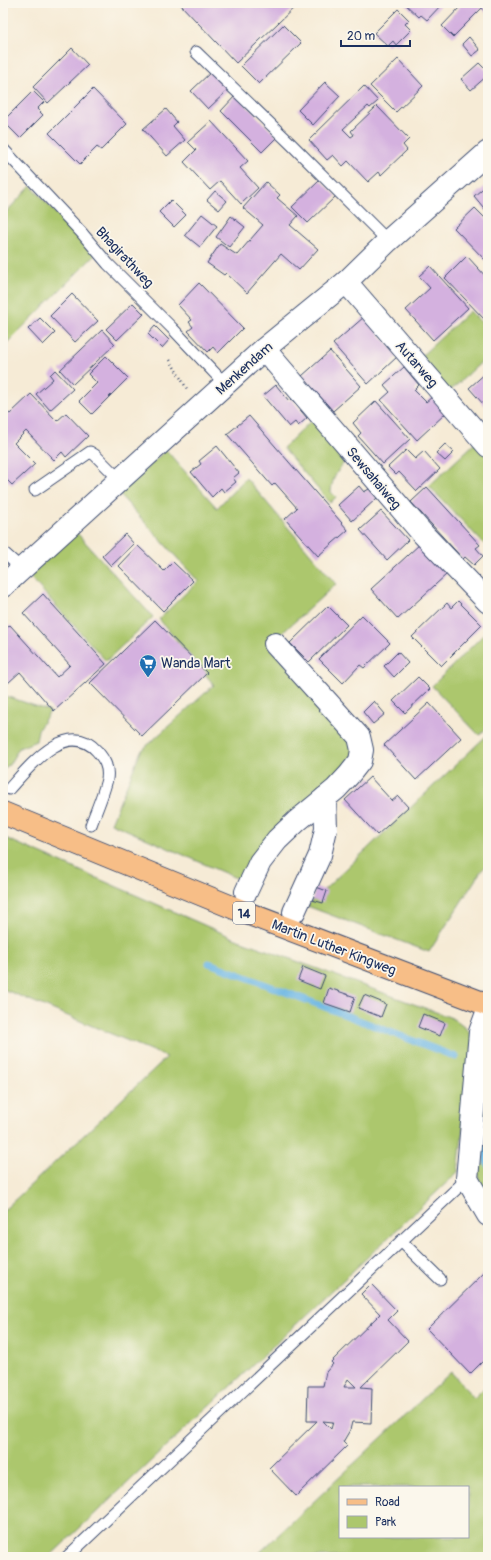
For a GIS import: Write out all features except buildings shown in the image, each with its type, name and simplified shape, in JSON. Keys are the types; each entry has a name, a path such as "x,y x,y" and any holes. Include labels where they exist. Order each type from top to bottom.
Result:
{"main road":[{"name":"Martin Luther Kingweg","path":"3,813 244,912 488,1005"}],"street":[{"name":"Menkendam","path":"3,586 264,349 346,282 388,241 488,152"},
{"name":"Autarweg","path":"346,282 488,446"},
{"name":"Sewsahaiweg","path":"264,349 422,533 488,602"},
{"path":"246,892 260,862 277,840 349,776 360,762 362,750 359,737 275,644"},
{"path":"294,912 320,855 326,829 325,798"},
{"path":"488,1010 480,1032 467,1179 488,1215"}],"lane":[{"path":"196,52 388,241"},
{"name":"Bhagirathweg","path":"3,149 81,232 108,264 226,385"},
{"path":"35,490 90,452 95,455 120,480"},
{"path":"3,552 22,569"},
{"path":"9,789 33,762 57,743 74,739 91,745 105,761 107,778 91,825"},
{"path":"67,1557 467,1179"},
{"path":"401,1241 440,1279"}],"path":[{"path":"170,360 199,408"}],"green space":[{"path":"31,186 95,255 3,347 3,215"},
{"path":"470,311 485,326 488,324 488,356 449,392 419,358"},
{"path":"316,416 348,457 334,477 331,492 336,497 330,503 283,448"},
{"path":"476,442 488,455 488,540 484,544 429,486"},
{"path":"166,450 217,508 246,478 336,584 268,646 351,733 356,754 245,882 111,823 141,751 214,685 159,619 198,581 119,494"},
{"path":"76,532 153,617 106,661 29,576"},
{"path":"488,630 488,727 479,735 432,686"},
{"path":"3,695 50,711 38,730 36,741 19,748 9,765 3,769"},
{"path":"486,736 488,739 488,864 481,871 429,952 307,906"},
{"path":"3,837 236,939 452,1018 468,1030 473,1039 458,1172 49,1557 3,1557 3,1211 167,1057 3,989"},
{"path":"488,1048 488,1202 476,1171"},
{"path":"451,1372 474,1398 488,1384 488,1557 255,1557"}],"waterway":[{"path":"209,963 456,1057"},
{"path":"488,1133 486,1158 488,1165"}],"place":[{"name":"Wanda Mart","path":"148,678"}]}
